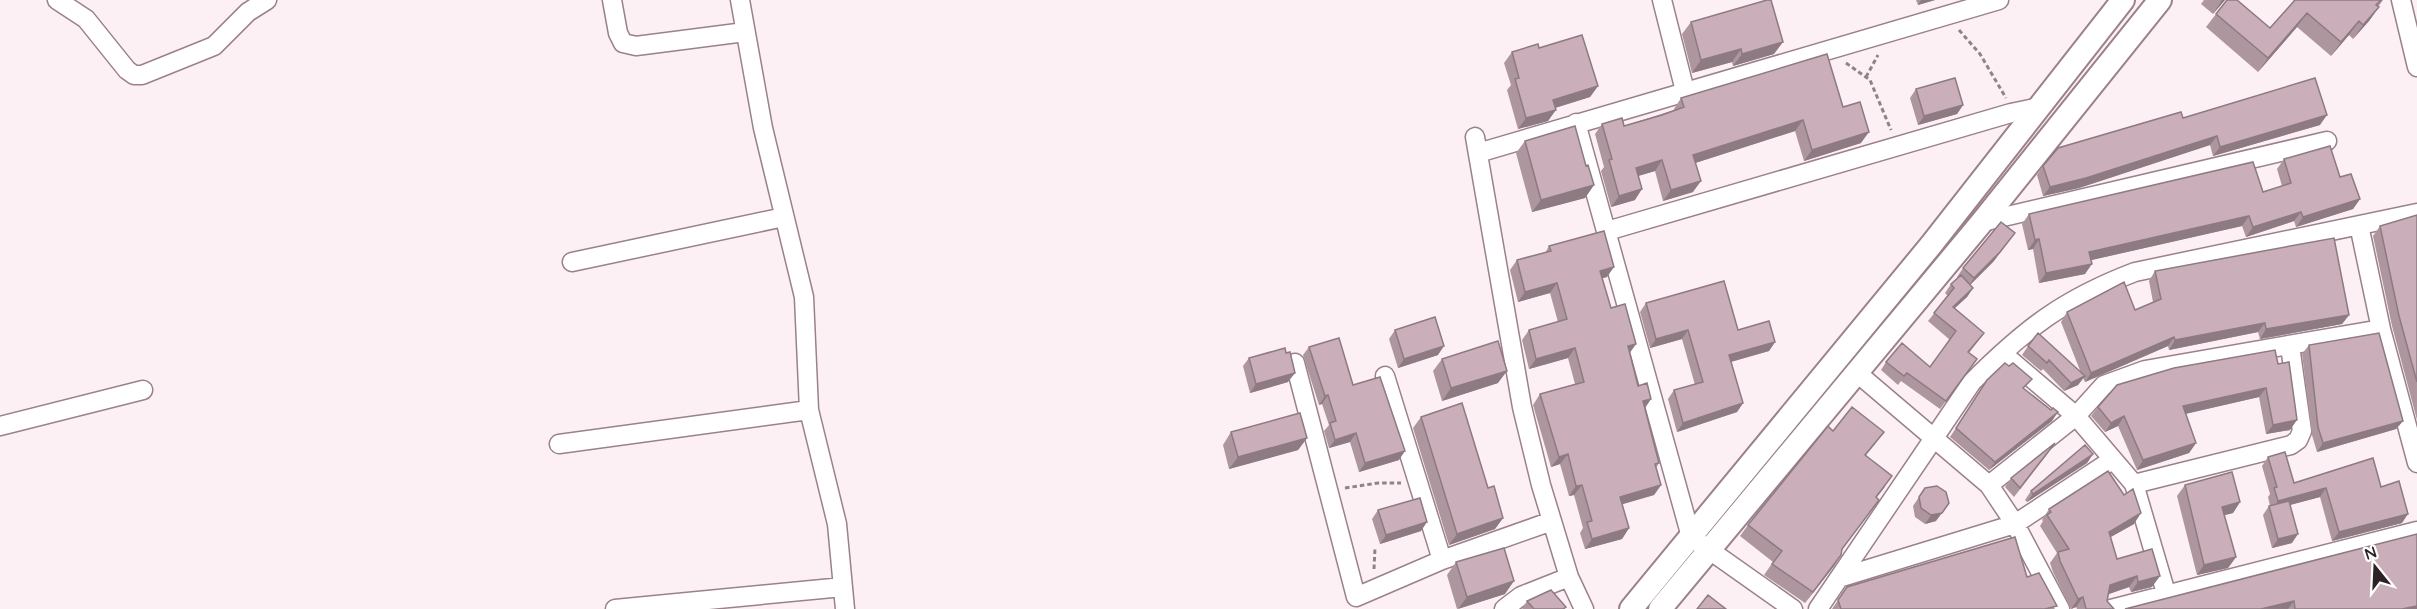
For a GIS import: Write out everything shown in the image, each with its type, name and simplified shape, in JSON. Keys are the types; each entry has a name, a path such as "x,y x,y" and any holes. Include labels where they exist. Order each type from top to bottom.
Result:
{"main road":[{"path":"1660,609 1699,543 2122,0"},
{"path":"1631,609 1699,543 1856,372 1982,222 2160,0"}],"street":[{"path":"57,0 86,19 127,70 134,75 161,68 214,46 248,12 267,0"},
{"path":"612,0 618,33 623,44 636,45 745,32"},
{"path":"740,0 763,128 804,297 809,410 837,524 845,609"},
{"path":"1662,0 1685,91"},
{"path":"1584,609 1569,577 1522,407 1477,145 1576,123 1999,0"},
{"path":"2401,0 2417,67"},
{"path":"1607,231 2011,112 2040,107"},
{"path":"1576,123 1699,543 1793,609"},
{"path":"1982,222 2327,141"},
{"path":"1818,609 1972,382 2002,352 2050,312 2095,287 2135,272 2417,213"},
{"path":"572,262 784,217"},
{"path":"2359,225 2381,329 2417,463"},
{"path":"1989,485 2076,416 2104,386 2145,370 2381,329"},
{"path":"2134,484 2291,445 2298,440 2302,431 2289,346"},
{"path":"2002,352 2076,416 2134,484 2166,593"},
{"path":"1295,363 1356,597 1442,560 1552,521"},
{"path":"1856,372 1989,485 2015,524 2060,609"},
{"path":"1385,376 1442,560"},
{"path":"0,426 143,390"},
{"path":"559,444 809,410"},
{"path":"1839,578 2015,524 2112,460"},
{"path":"2111,609 2166,593 2417,531"},
{"path":"1504,609 1521,596 1569,577"},
{"path":"615,609 843,586"}],"path":[{"path":"1940,17 1965,35 1980,54 1995,75 2011,112"},
{"path":"1820,52 1853,66 1870,80 1886,112 1896,146"},
{"path":"1329,492 1362,484 1408,484"}],"building":[{"path":"1771,0 1783,42 1742,54 1741,49 1701,60 1691,22"},
{"path":"2227,0 2237,0 2270,28 2295,0 2381,0 2376,5 2379,7 2363,25 2359,21 2341,42 2307,13 2268,58 2216,14"},
{"path":"1582,35 1598,86 1553,100 1556,110 1526,118 1515,79 1519,78 1512,52 1538,44 1539,48"},
{"path":"1827,54 1843,107 1860,102 1869,132 1812,150 1803,120 1693,155 1701,181 1671,190 1662,160 1636,168 1642,189 1619,196 1602,124 1622,118 1624,126 1662,115 1684,107 1681,98"},
{"path":"1955,78 1963,105 1924,116 1916,89"},
{"path":"2315,78 2327,115 2220,147 2217,136 2086,178 2050,187 2043,166 2058,148 2181,112 2183,118"},
{"path":"1575,126 1594,185 1541,200 1525,141"},
{"path":"2330,146 2340,177 2351,174 2360,199 2303,217 2301,212 2253,227 2249,216 2089,252 2092,264 2046,273 2039,239 2035,240 2029,214 2253,162 2263,192 2291,183 2284,159"},
{"path":"2417,215 2417,382 2399,316 2380,226"},
{"path":"2001,222 2015,233 1974,278 1963,268"},
{"path":"1604,231 1614,267 1600,271 1611,308 1625,304 1636,344 1628,346 1638,386 1647,383 1651,399 1643,401 1659,463 1655,464 1661,485 1620,497 1629,528 1592,539 1587,522 1592,521 1582,485 1576,486 1568,454 1559,457 1540,394 1584,382 1575,348 1536,359 1529,330 1567,319 1557,283 1525,292 1517,260 1551,251 1549,246"},
{"path":"2334,238 2349,315 2266,329 2265,323 2175,340 2174,337 2091,373 2067,312 2124,282 2135,310 2161,299 2155,271"},
{"path":"1961,275 1973,288 1953,307 1984,333 1968,352 1977,359 1946,401 1907,373 1904,376 1886,362 1902,343 1930,367 1956,331 1934,313 1954,288 1951,284"},
{"path":"1724,281 1738,330 1769,321 1775,342 1729,355 1743,403 1683,423 1674,390 1703,382 1688,330 1656,339 1646,303"},
{"path":"1435,317 1444,346 1404,359 1395,330"},
{"path":"2038,333 2085,376 2071,383 2049,360 2047,363 2028,346"},
{"path":"2379,333 2403,421 2323,443 2318,427 2309,345"},
{"path":"1339,338 1353,385 1380,377 1405,451 1365,463 1356,433 1335,440 1330,423 1336,421 1309,347"},
{"path":"1498,341 1507,371 1451,388 1442,359"},
{"path":"1285,348 1286,353 1290,352 1295,373 1256,384 1249,358"},
{"path":"2275,350 2278,364 2289,362 2297,420 2273,425 2266,388 2183,406 2196,443 2143,460 2124,416 2111,423 2098,407 2117,385 2174,368"},
{"path":"2005,363 2009,366 2013,363 2032,379 2023,388 2051,410 2053,408 2058,412 1995,462 1956,428 1987,380"},
{"path":"1462,403 1488,488 1494,486 1503,518 1457,534 1421,417"},
{"path":"1852,407 1884,432 1865,455 1892,476 1876,497 1879,500 1813,592 1772,564 1782,551 1748,525 1828,426 1833,431"},
{"path":"1300,413 1307,438 1238,457 1231,432"},
{"path":"2055,443 2020,488 2011,478"},
{"path":"2085,445 2093,454 2033,494 2031,491"},
{"path":"2285,452 2294,483 2373,458 2381,487 2399,481 2408,514 2339,532 2326,488 2278,501 2274,488 2277,487 2268,457"},
{"path":"2108,471 2124,495 2133,489 2141,513 2109,532 2117,559 2152,549 2160,576 2138,582 2137,576 2110,585 2107,601 2114,609 2086,609 2083,597 2078,599 2060,561 2058,552 2069,549 2047,515 2051,512 2049,509"},
{"path":"2232,472 2240,502 2222,507 2236,557 2204,565 2185,485"},
{"path":"1937,486 1946,492 1949,503 1942,513 1931,515 1921,508 1919,497 1925,488"},
{"path":"1420,498 1427,522 1386,535 1378,510"},
{"path":"2289,501 2298,534 2278,539 2269,506"},
{"path":"2417,534 2417,606 2402,609 2295,609 2294,601 2261,609 2125,609"},
{"path":"2015,537 2027,577 2039,573 2057,606 2045,609 1841,609 1838,600 1847,587"},
{"path":"1504,548 1514,581 1467,597 1456,562"},
{"path":"1551,590 1566,607 1563,609 1534,609 1527,601"},
{"path":"1708,595 1726,609 1697,609"}]}
